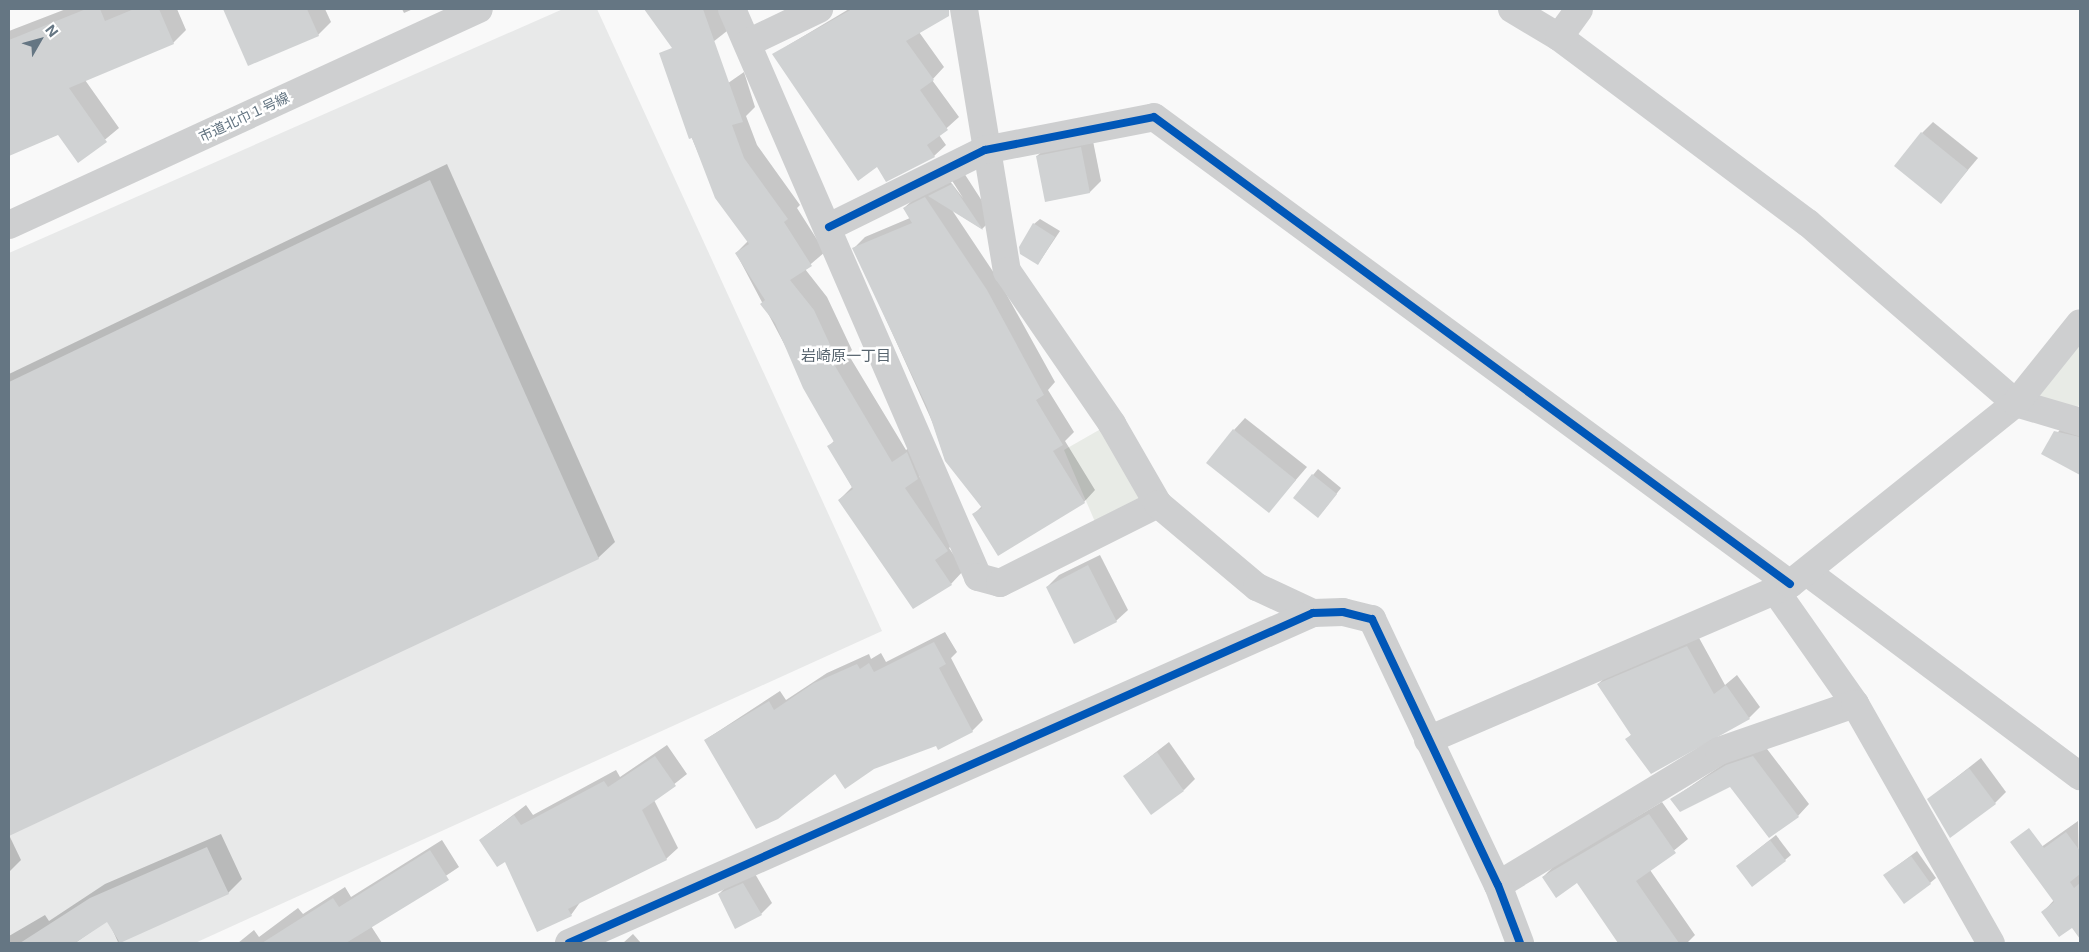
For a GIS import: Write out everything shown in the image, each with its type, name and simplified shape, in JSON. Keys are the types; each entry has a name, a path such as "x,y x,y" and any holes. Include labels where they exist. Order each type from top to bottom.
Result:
{"street":[{"name":"市道北巾１号線","path":"9,225 478,9"},
{"path":"732,9 829,227 978,577 1000,583 1158,504"},
{"path":"748,43 819,9"},
{"path":"964,9 985,150 1007,271 1112,424 1158,504 1257,587 1314,613"},
{"path":"1512,9 1558,37 1808,223 2016,403 2080,422"},
{"path":"1558,37 1579,9"},
{"path":"829,227 985,150 1154,117 1791,582 2080,776"},
{"path":"1428,740 1791,582 2016,403 2080,323"},
{"path":"1791,582 1855,704 1991,943"},
{"path":"569,943 1314,613 1343,612 1372,619 1498,885 1520,943"},
{"path":"1498,885 1719,751 1855,704"}],"shaded area":[{"path":"563,9 597,9 882,631 195,943 9,943 9,253"},
{"path":"2080,332 2080,404 2074,411 2030,394"},
{"path":"1106,426 1147,499 1099,531 1064,450"}],"building":[{"path":"86,9 100,9 105,21 134,9 159,9 174,44 69,88 107,142 78,163 58,135 9,156 9,40"},
{"path":"223,9 307,9 319,36 248,66"},
{"path":"644,9 703,9 743,122 732,125 744,158 788,219 784,222 812,266 790,280 814,310 839,364 835,366 892,462 907,452 918,479 905,488 948,551 935,560 952,585 913,609 838,500 853,489 827,446 834,442 803,388 775,323 760,304 765,300 735,253 749,244 715,198 692,138 689,139 659,53 672,48"},
{"path":"852,9 949,9 949,16 906,41 934,80 920,90 948,130 927,145 935,157 886,182 877,167 858,181 772,54"},
{"path":"1921,132 1968,170 1941,204 1894,166"},
{"path":"1081,147 1090,193 1045,202 1036,156"},
{"path":"430,180 599,559 9,836 9,382"},
{"path":"952,184 983,230 928,196"},
{"path":"925,197 987,290 1044,395 1036,400 1063,445 1053,451 1085,503 998,556 972,514 982,508 945,461 927,407 852,248 912,223 903,208"},
{"path":"1033,223 1055,237 1038,265 1020,254 1019,247"},
{"path":"1233,429 1296,480 1269,513 1206,463"},
{"path":"2054,431 2080,437 2080,475 2041,454"},
{"path":"1312,474 1337,494 1318,518 1293,498"},
{"path":"1088,565 1117,622 1074,644 1046,587"},
{"path":"934,642 946,664 939,668 973,732 938,750 936,746 874,769 845,789 835,774 778,819 756,829 704,740 769,701 774,710 814,683 857,664 860,669 869,663 874,672"},
{"path":"1687,646 1714,694 1726,685 1750,719 1651,774 1625,739 1631,735 1597,684"},
{"path":"1157,752 1184,791 1151,815 1123,776"},
{"path":"655,756 676,786 642,810 667,860 568,909 572,916 537,932 505,862 497,867 479,840 514,815 521,825 604,781 608,787"},
{"path":"1753,756 1799,817 1769,838 1730,787 1680,812 1670,799 1726,765"},
{"path":"1969,768 1996,804 1950,838 1927,799"},
{"path":"1649,814 1676,853 1636,881 1679,943 1618,943 1577,883 1556,898 1542,877"},
{"path":"2029,828 2044,848 2066,832 2080,851 2080,874 2070,882 2074,888 2080,883 2080,939 2072,928 2059,937 2041,912 2054,902 2010,842"},
{"path":"1770,840 1786,861 1752,887 1736,866"},
{"path":"207,847 229,894 120,943 107,922 75,943 20,943 90,898"},
{"path":"430,850 449,880 346,943 262,943 333,898 339,907"},
{"path":"1911,856 1931,884 1904,904 1883,875"},
{"path":"743,883 762,915 735,929 718,894"}],"cycle path":[{"path":"829,227 985,150 1154,117 1790,584"},
{"path":"569,943 1313,613 1343,612 1372,619 1498,885 1520,943"}],"district":[{"name":"岩崎原一丁目","path":"846,356"}]}
